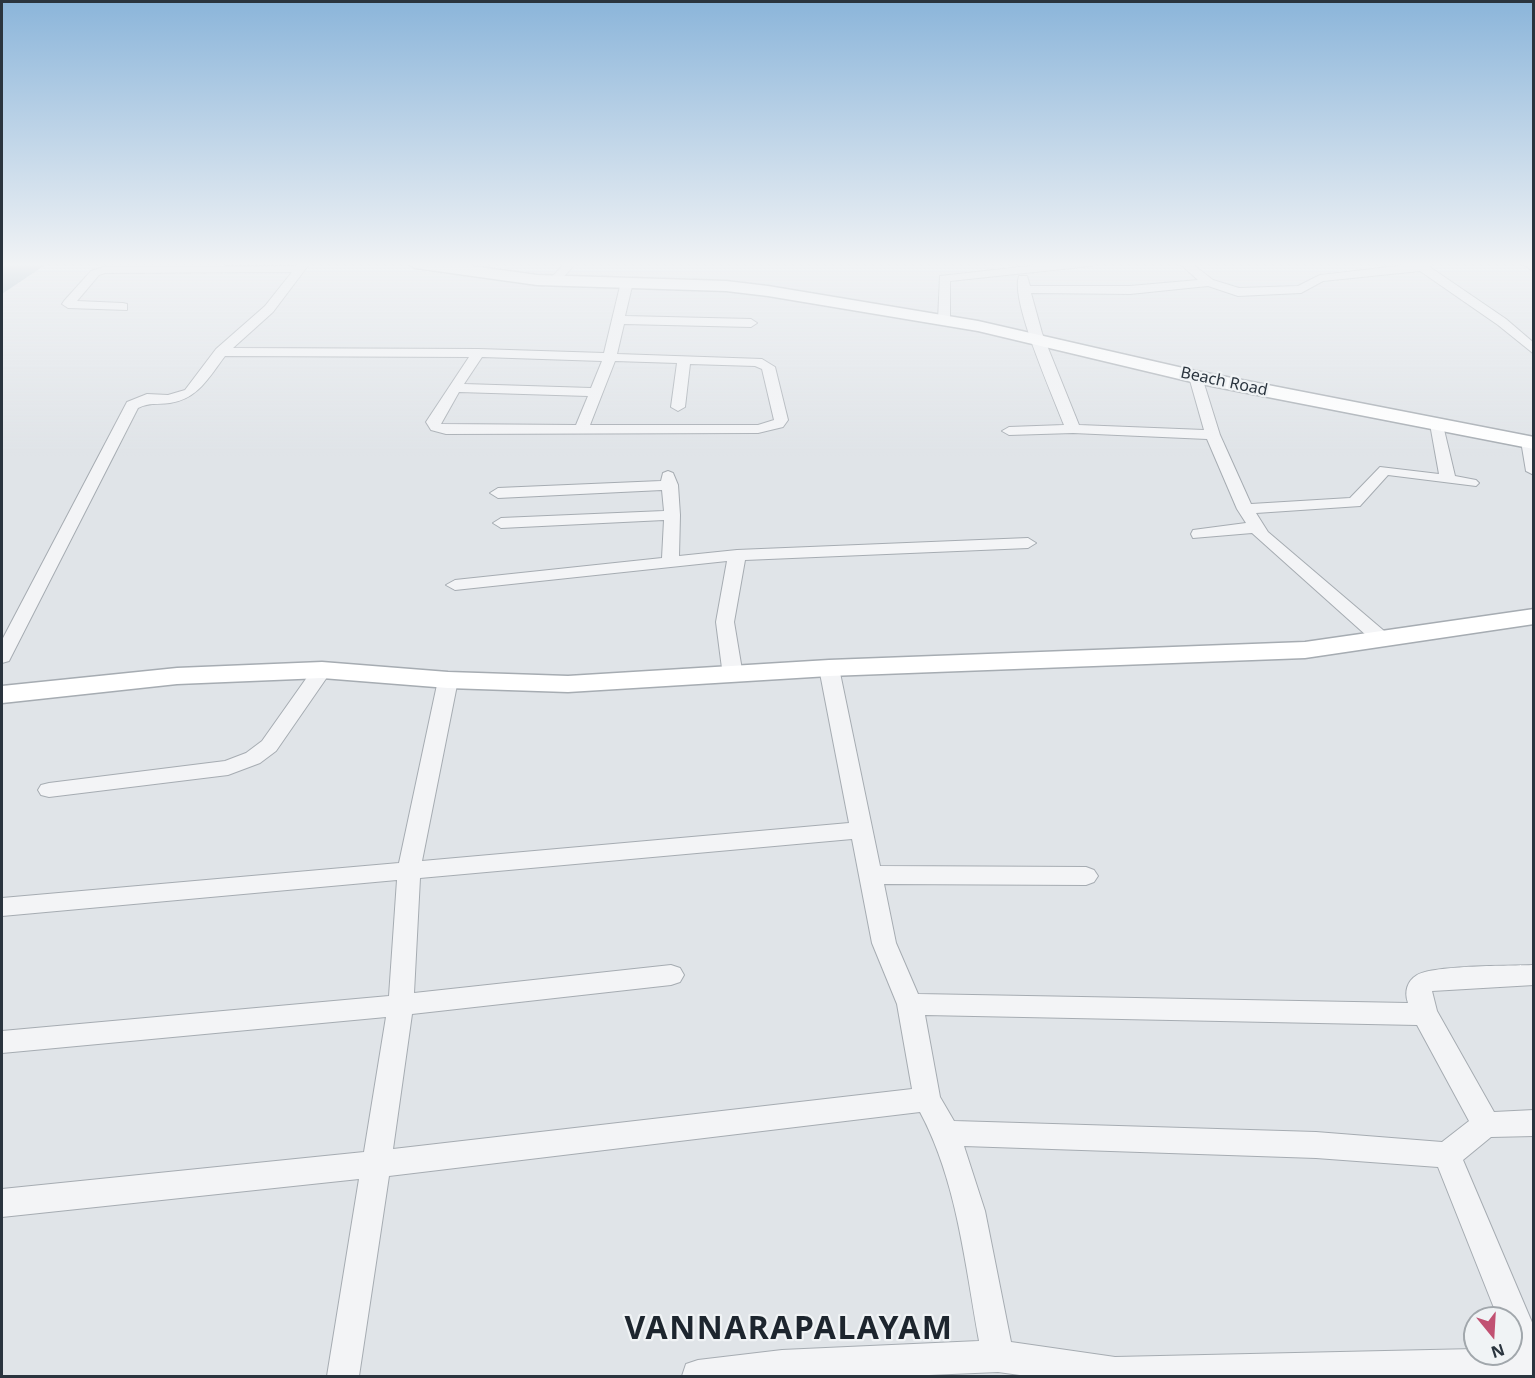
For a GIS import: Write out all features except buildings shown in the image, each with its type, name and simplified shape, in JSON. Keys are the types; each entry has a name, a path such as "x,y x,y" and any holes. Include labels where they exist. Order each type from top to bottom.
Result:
{"main road":[{"name":"Beach Road","path":"983,327 1039,338 1196,377 1531,442"},
{"path":"2,695 177,676 322,670 448,680 568,684 733,676 829,668 1305,650 1383,640 1533,615"}],"street":[{"path":"2,657 132,405 147,398 170,399 190,393 221,352 249,327"},
{"path":"582,428 598,392 618,327"},
{"path":"1036,327 1073,429"},
{"path":"1508,327 1533,350"},
{"path":"221,352 478,353 610,356 766,364 781,420 778,424 758,429 446,430 436,427 433,422 478,353"},
{"path":"678,407 684,359"},
{"path":"1196,377 1213,435 1245,509 1262,535 1383,640"},
{"path":"456,388 598,392"},
{"path":"1437,424 1448,479"},
{"path":"1009,430 1073,429 1213,435"},
{"path":"1531,442 1533,471"},
{"path":"1245,509 1354,503 1362,499 1377,474 1385,470 1471,483"},
{"path":"498,493 669,481 672,514 670,561"},
{"path":"501,523 672,514"},
{"path":"1199,534 1258,527"},
{"path":"455,585 737,555 1028,543"},
{"path":"733,676 725,622 737,555"},
{"path":"829,668 884,943 910,1004 927,1099 946,1133 970,1211 998,1356"},
{"path":"49,790 228,768 253,758 269,746 322,670"},
{"path":"343,1377 401,1005 409,870 448,680"},
{"path":"2,907 860,830"},
{"path":"870,875 1086,876"},
{"path":"2,1042 401,1005 671,975"},
{"path":"1486,1125 1425,1014 1419,999 1419,987 1427,981 1533,975"},
{"path":"910,1004 1425,1014"},
{"path":"2,1203 376,1164 927,1099"},
{"path":"946,1133 1316,1145 1447,1155 1486,1125 1533,1123"},
{"path":"698,1377 782,1366 998,1356 1115,1375 1532,1366 1447,1155"}],"district":[{"name":"VANNARAPALAYAM","path":"789,1330"}]}
